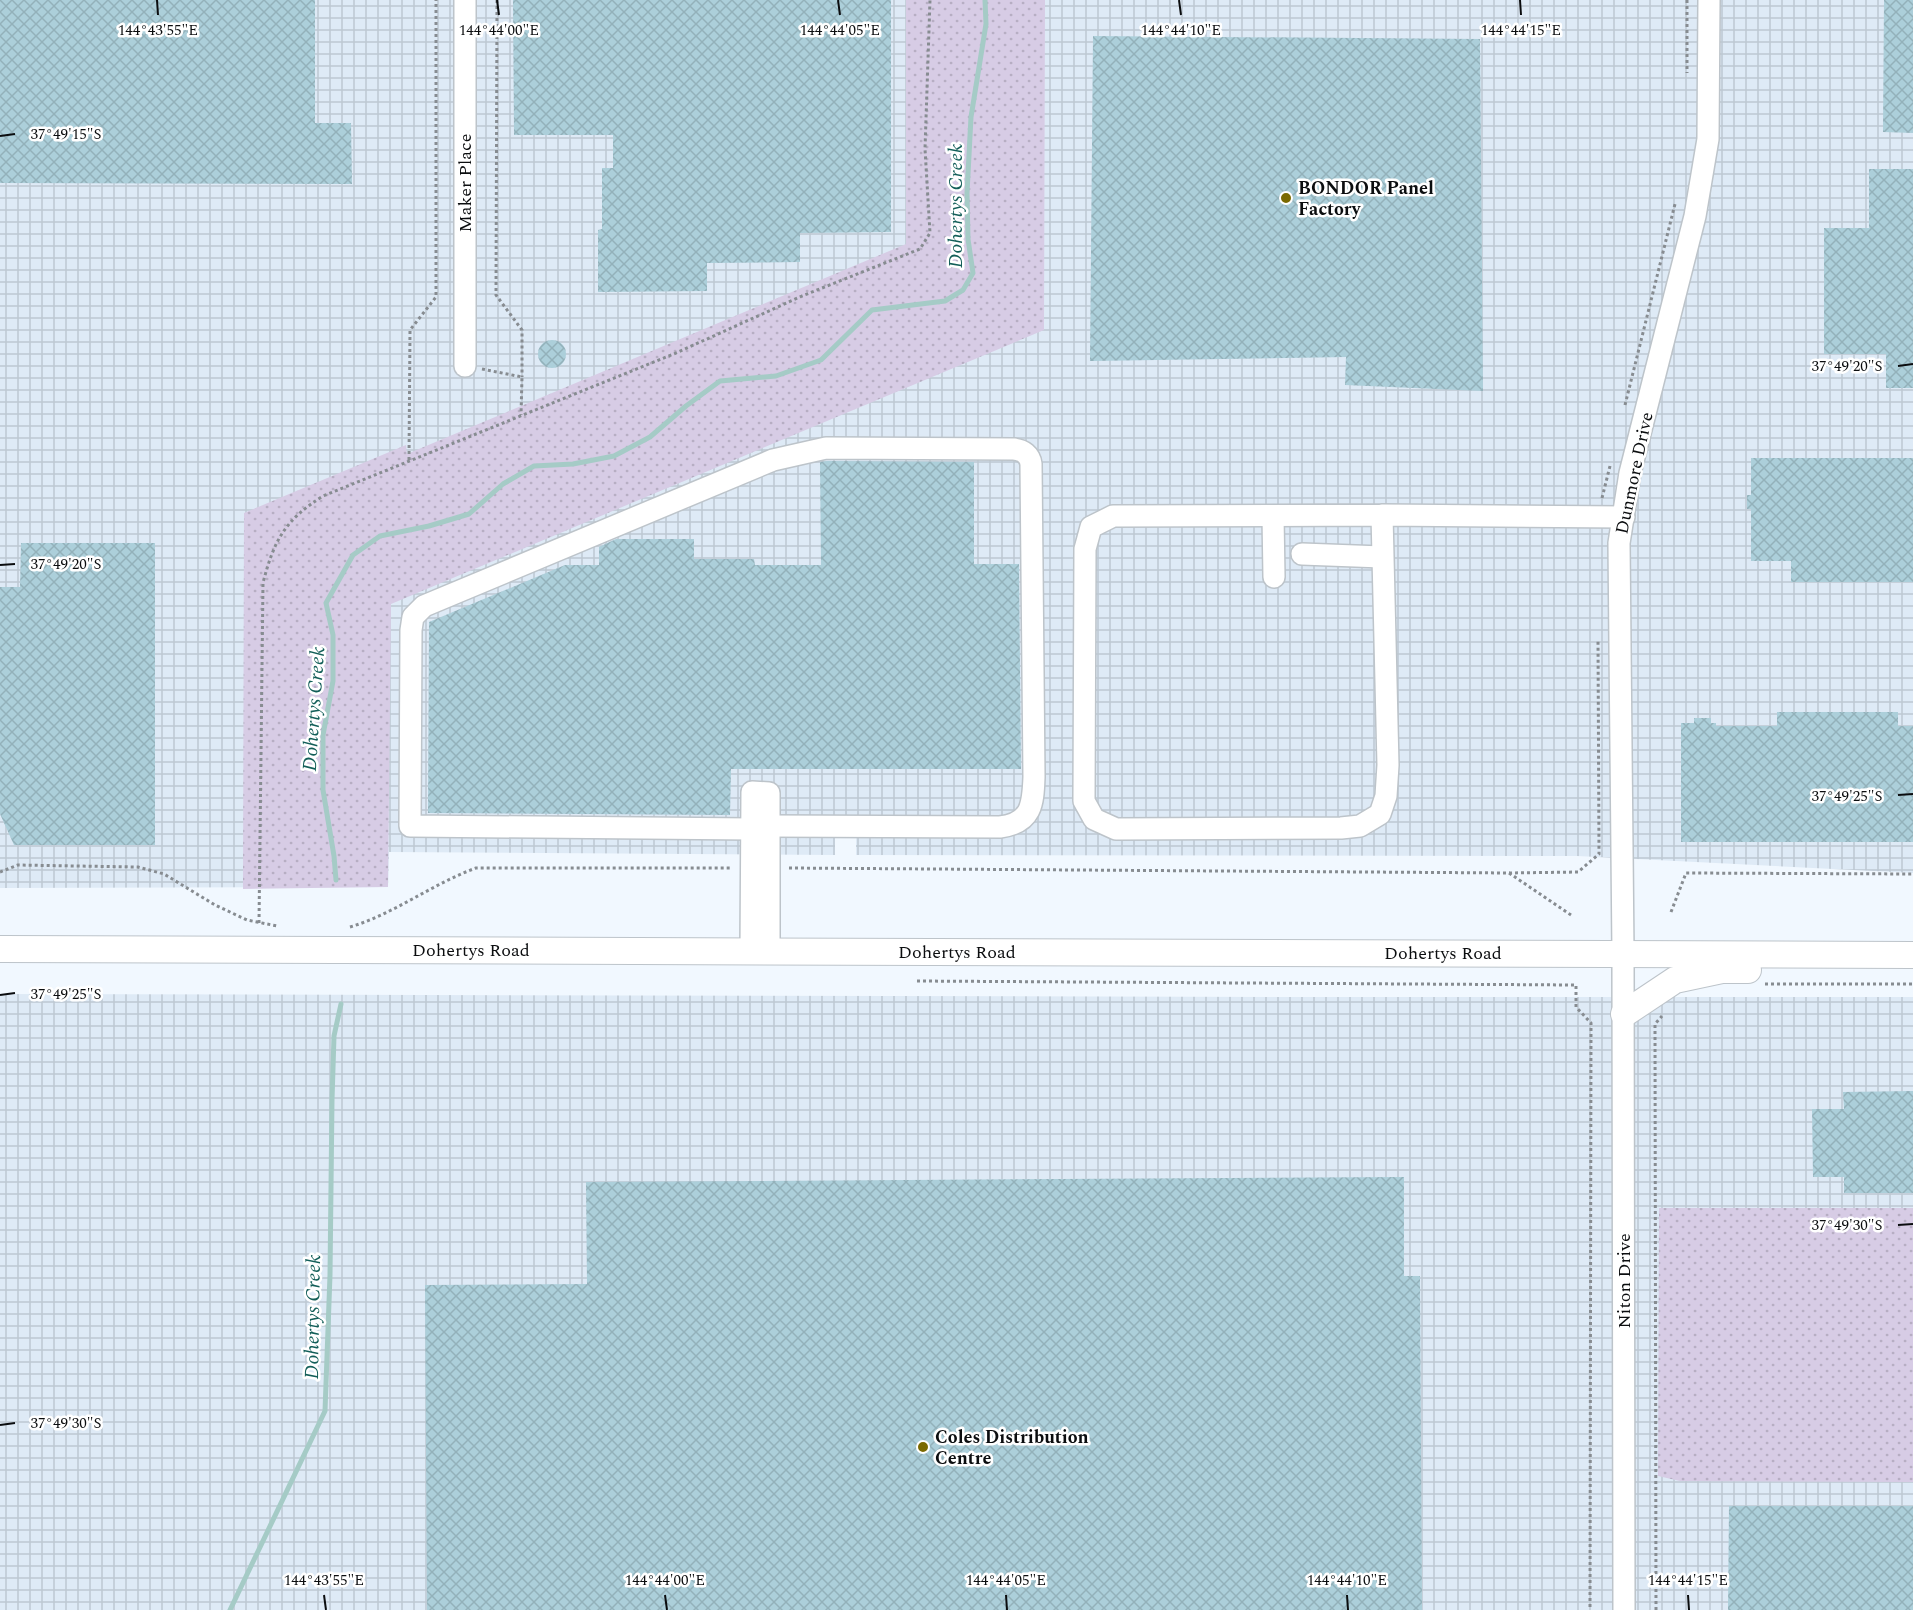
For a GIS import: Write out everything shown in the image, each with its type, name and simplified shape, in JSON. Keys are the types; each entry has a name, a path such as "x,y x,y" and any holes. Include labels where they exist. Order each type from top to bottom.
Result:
{"main road":[{"name":"Dohertys Road","path":"0,949 1913,955"},
{"path":"1624,1014 1675,980 1722,970 1913,971"}],"street":[{"name":"Maker Place","path":"465,0 465,366"},
{"name":"Dunmore Drive","path":"1623,953 1619,543 1630,473 1695,216 1708,140 1709,0"},
{"path":"826,448 1014,449 1022,451 1029,457 1031,464 1034,777 1033,803 1028,813 1017,822 1000,827 760,827 410,826 411,630 413,617 424,606 773,460 826,448"},
{"path":"1382,515 1388,765 1386,796 1380,814 1360,826 1341,828 1116,829 1094,819 1084,801 1085,549 1091,527 1113,516 1382,515 1624,517"},
{"path":"1272,516 1274,577"},
{"path":"1302,554 1382,557"},
{"path":"760,827 760,951"},
{"name":"Niton Drive","path":"1623,953 1624,1610"}],"path":[{"path":"409,461 410,330 436,297 436,0"},
{"path":"497,0 496,295 522,330 521,416"},
{"path":"259,923 263,583 270,554 283,531 301,510 323,496 676,353 802,296 920,249 930,233 925,149 930,0"},
{"path":"465,366 522,377"},
{"path":"1671,912 1686,873 1913,874"},
{"path":"917,981 1576,985 1576,1006 1591,1023 1590,1610"},
{"path":"1761,984 1913,984"},
{"path":"1656,1610 1655,1024 1668,1008"}],"shaded area":[{"path":"0,0 1913,0 1913,873 1577,856 856,855 856,835 835,835 835,855 389,852 388,887 0,888"},
{"path":"906,0 1045,0 1044,330 391,604 388,887 243,889 244,513 406,445 407,454 906,244"},
{"path":"0,994 1913,997 1913,1610 0,1610"},
{"path":"1659,1208 1913,1208 1913,1482 1680,1481 1658,1476"}],"building":[{"path":"0,0 315,0 315,123 351,123 352,184 0,183"},
{"path":"513,0 891,0 891,232 800,233 800,262 707,263 707,291 598,292 598,230 602,229 602,168 613,168 613,135 514,135"},
{"path":"1884,0 1913,0 1913,133 1883,132"},
{"name":"BONDOR Panel Factory","path":"1093,36 1480,39 1483,391 1345,385 1346,357 1090,361"},
{"path":"1869,169 1913,169 1913,388 1886,388 1886,354 1824,354 1824,228 1869,228"},
{"path":"552,340 562,344 566,354 562,364 552,368 542,364 538,354 542,344"},
{"path":"1751,458 1913,458 1913,582 1791,582 1791,561 1751,561 1751,509 1747,509 1747,495 1751,495"},
{"path":"820,462 974,462 974,564 1019,564 1021,769 731,769 730,815 428,813 429,622 565,565 599,565 599,547 616,539 694,539 694,559 754,559 755,565 821,565"},
{"path":"21,543 155,543 155,845 14,845 0,814 0,587 20,587"},
{"path":"1777,712 1898,712 1898,726 1913,726 1913,842 1681,842 1681,723 1694,723 1694,718 1711,718 1711,723 1716,723 1716,726 1777,726"},
{"path":"1913,1091 1913,1193 1844,1193 1844,1177 1813,1177 1812,1109 1844,1109 1843,1092"},
{"name":"Coles Distribution Centre","path":"1404,1177 1404,1276 1420,1276 1422,1610 427,1610 425,1285 587,1284 586,1182"},
{"path":"1729,1506 1913,1506 1913,1610 1728,1610"}],"waterway":[{"name":"Dohertys Creek","path":"336,880 323,790 323,735 333,681 333,635 326,603 353,555 380,536 429,526 469,514 503,484 534,466 573,464 614,456 650,437 720,381 776,376 821,360 872,310 945,301 963,290 973,273 968,239 967,193 971,117 986,24 985,0"},
{"name":"Dohertys Creek","path":"230,1610 325,1411 334,1036 341,1004"}],"place":[{"name":"BONDOR Panel Factory","path":"1286,198"},
{"name":"Coles Distribution Centre","path":"923,1447"}]}
